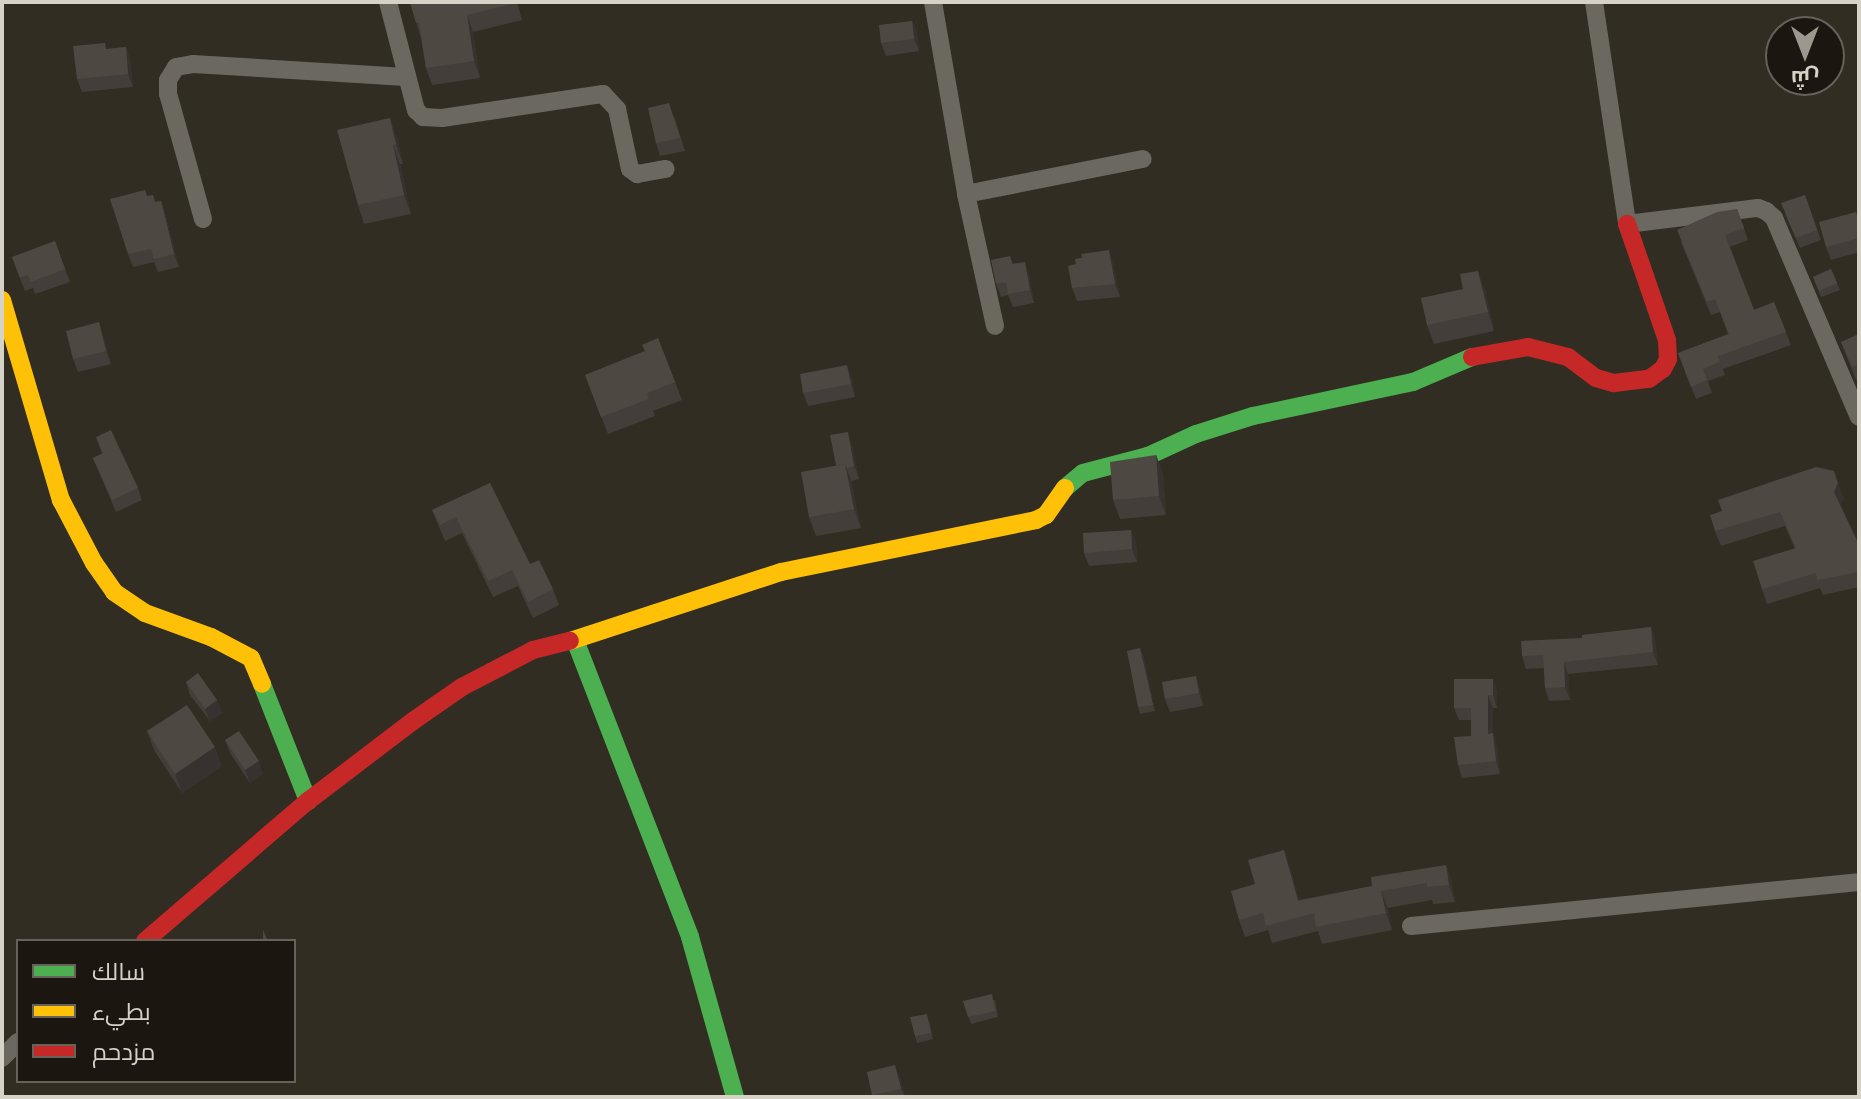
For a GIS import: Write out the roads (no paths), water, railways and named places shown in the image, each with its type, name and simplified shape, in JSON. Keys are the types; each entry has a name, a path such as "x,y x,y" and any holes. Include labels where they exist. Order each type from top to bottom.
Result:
{"street":[{"path":"388,2 416,110 429,119 603,94 617,109 630,169 637,174 666,169"},
{"path":"933,2 966,194 995,326"},
{"path":"147,939 308,801 462,687 533,650 575,640 781,572 1036,520 1046,515 1065,488 1083,473 1148,456 1196,434 1253,416 1413,382 1472,357 1528,347 1568,357 1596,378 1614,383 1649,379 1663,369 1668,359 1667,340 1627,224 1594,2"},
{"path":"203,219 168,94 168,80 176,67 193,64 406,77"},
{"path":"966,194 1143,159"},
{"path":"1627,224 1758,208 1766,211 1774,218 1859,417"},
{"path":"2,300 61,500 94,563 114,592 145,613 211,637 251,658 290,748 308,801"},
{"path":"575,640 690,937 735,1097"},
{"path":"1411,926 1859,882"}]}
